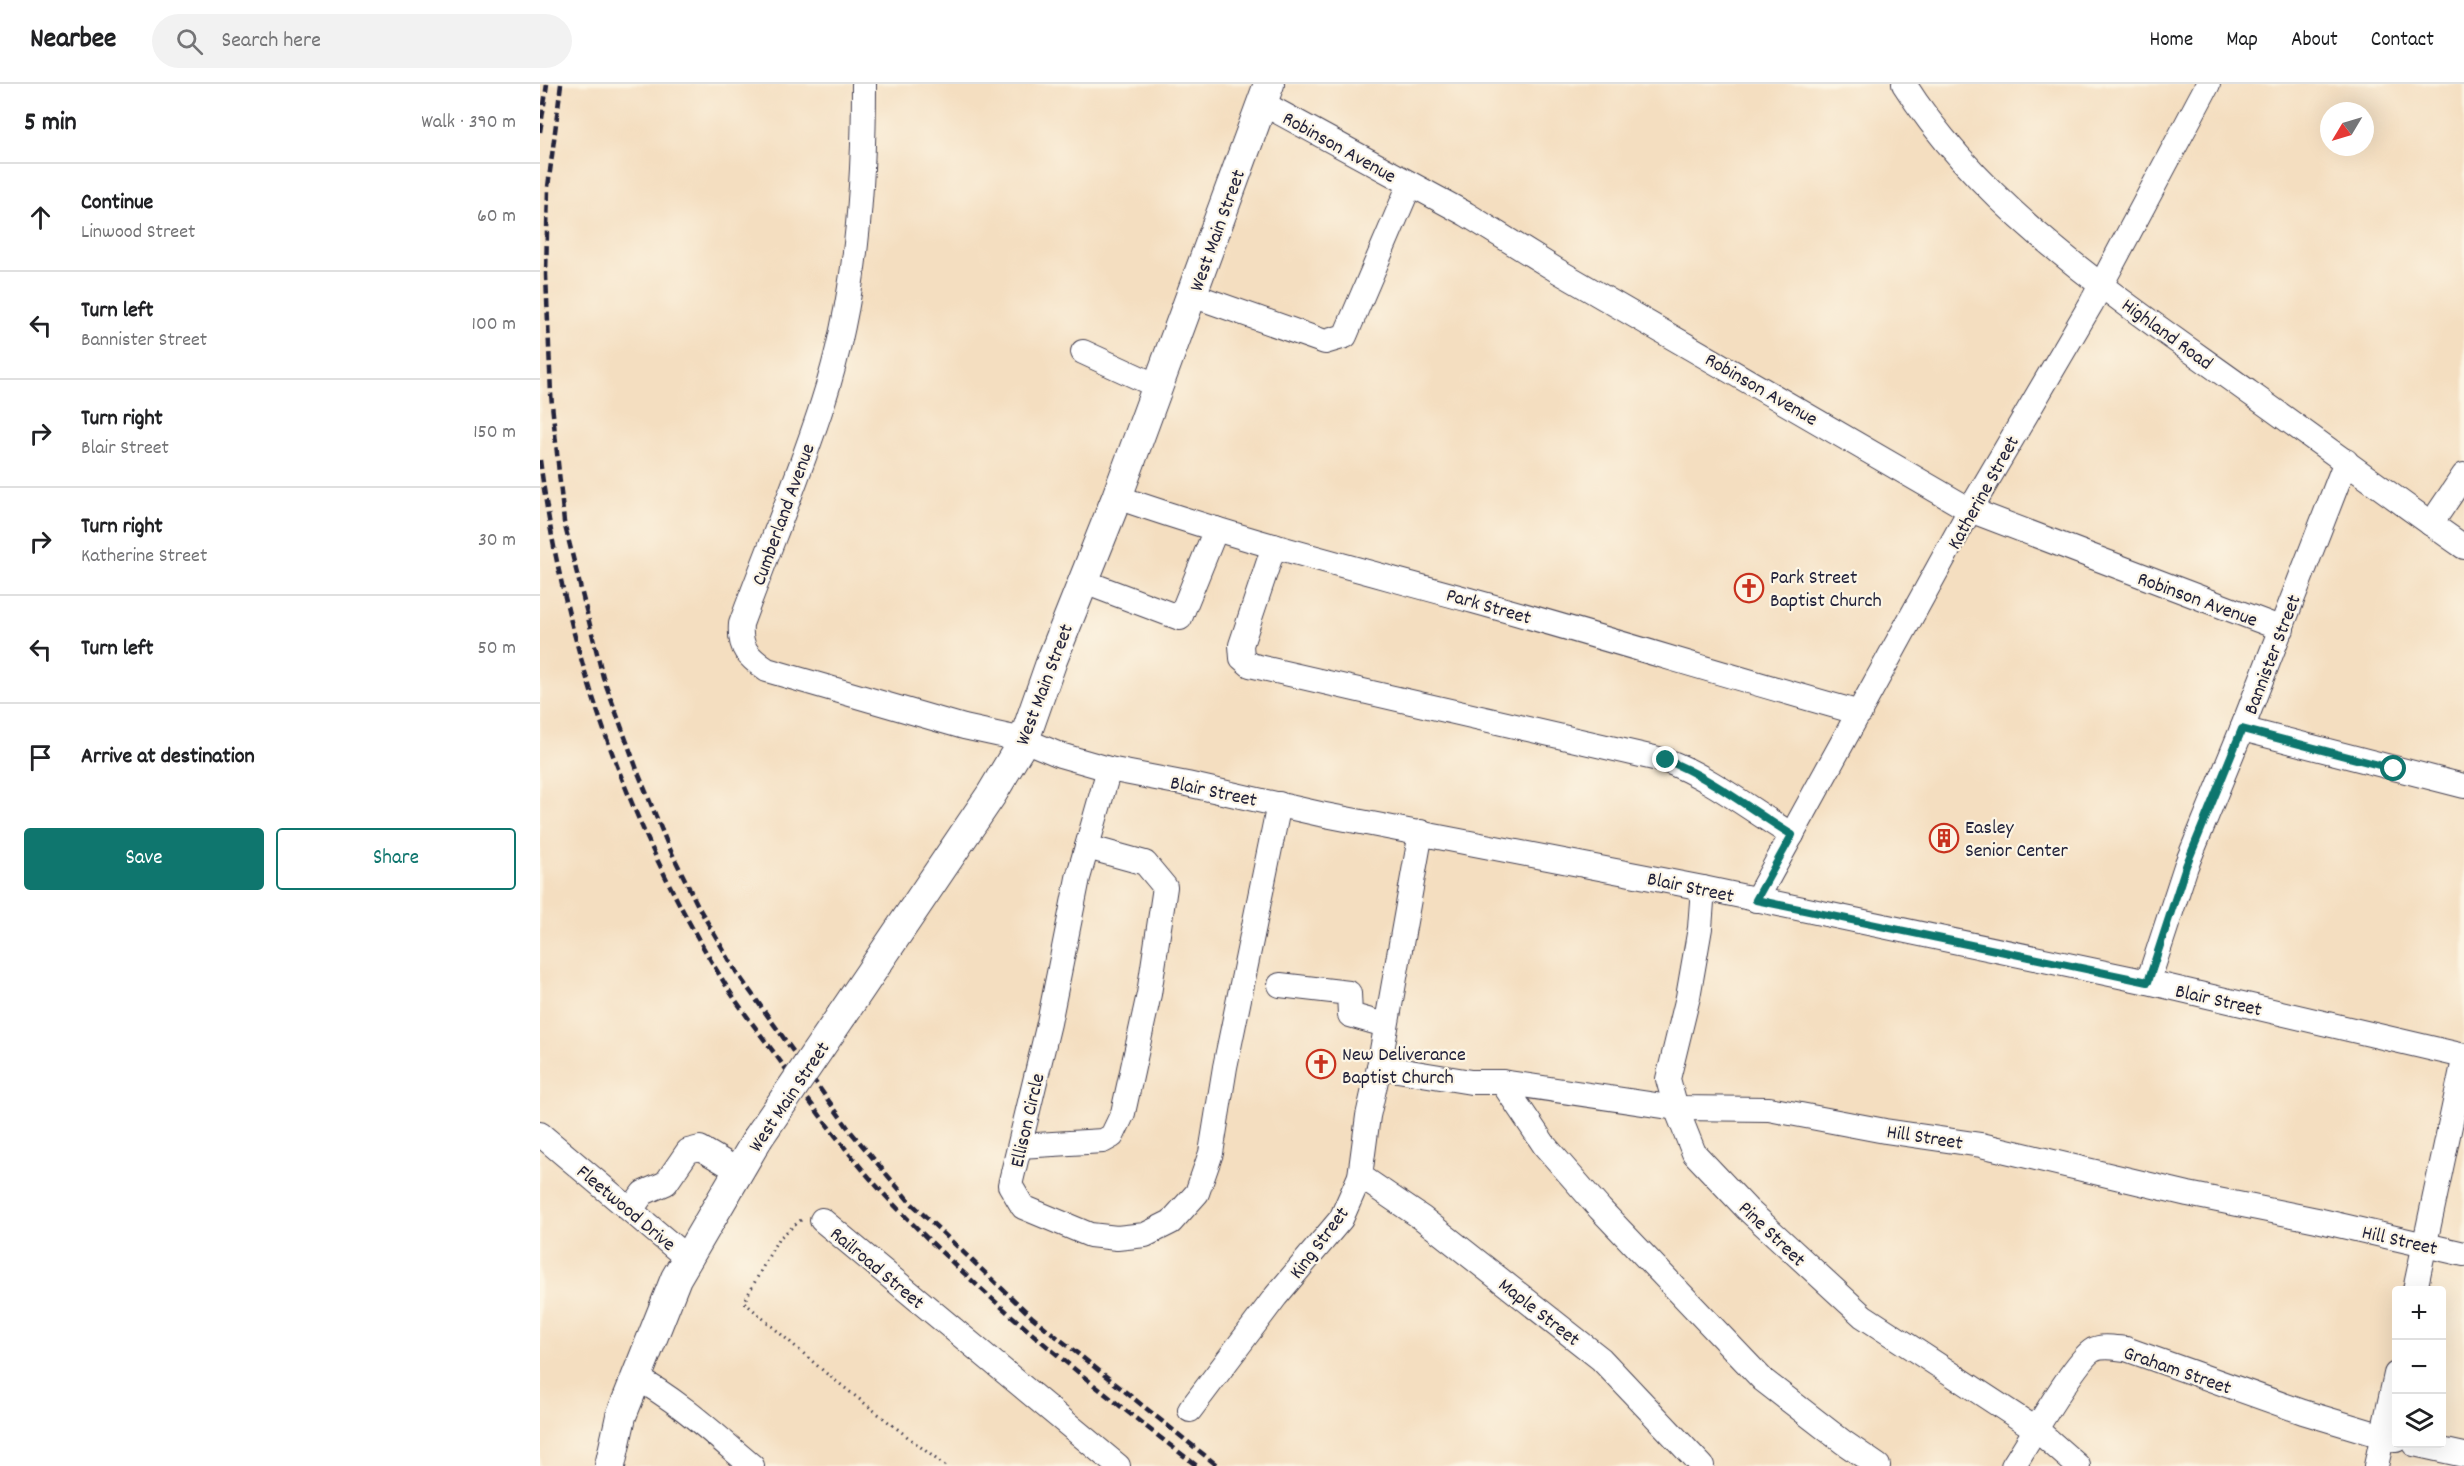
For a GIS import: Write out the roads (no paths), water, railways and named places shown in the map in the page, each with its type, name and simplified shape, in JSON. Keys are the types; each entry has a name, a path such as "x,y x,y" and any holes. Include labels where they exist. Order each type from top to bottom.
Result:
{"main road":[{"name":"West Main Street","path":"610,1466 621,1416 635,1377 676,1278 687,1258 758,1138 991,795 1024,740 1082,581 1117,497 1266,94"}],"street":[{"name":"Cumberland Avenue","path":"864,84 859,209 853,269 841,328 823,401 741,624 740,639 754,661 767,670 964,727 1024,740"},
{"name":"Highland Road","path":"1904,84 1920,109 1954,152 2046,240 2101,284 2464,547"},
{"name":"Katherine Street","path":"1756,900 1970,510 2101,284 2208,84"},
{"name":"Robinson Avenue","path":"1266,94 1410,184 1466,214 1558,271 1970,510 2282,629"},
{"path":"1192,294 1325,342 1345,336 1410,184"},
{"path":"1083,352 1157,386"},
{"name":"Bannister Street","path":"2148,982 2186,866 2282,629 2346,461"},
{"path":"2431,524 2464,476"},
{"name":"Park Street","path":"1117,497 1216,530 1566,627 1860,713"},
{"path":"1082,581 1180,618 1216,530"},
{"path":"1274,546 1241,645 1242,658 1250,665 1258,669 1666,760 1714,785 1792,835"},
{"path":"2242,729 2464,786"},
{"name":"Blair Street","path":"1024,740 1060,755 1109,769 1703,888 2148,982 2464,1058"},
{"name":"Ellison Circle","path":"1109,769 1087,847 1010,1185 1023,1207 1090,1235 1117,1238 1145,1235 1171,1222 1197,1193 1211,1153 1225,1067 1279,804"},
{"name":"King Street","path":"1190,1410 1276,1296 1341,1219 1360,1176 1368,1116 1379,1067 1421,832"},
{"path":"1020,1146 1103,1141 1112,1136 1122,1113 1140,1038 1165,887 1145,863 1087,847"},
{"name":"Pine Street","path":"1703,888 1700,928 1688,998 1668,1079 1676,1108 1694,1153 1747,1209 1863,1316 2037,1430 2078,1466"},
{"path":"1280,985 1349,993 1350,1015 1385,1025"},
{"path":"2416,1286 2464,1058"},
{"name":"Hill Street","path":"1379,1067 1471,1082 1502,1082 1676,1108 1769,1109 1885,1131 1981,1145 2188,1194 2317,1220 2464,1254"},
{"path":"1502,1082 1553,1155 1600,1209 1763,1380 1878,1466"},
{"name":"Fleetwood Drive","path":"540,1134 687,1258"},
{"path":"631,1210 643,1193 666,1183 688,1151 694,1148 700,1148 739,1171"},
{"name":"Maple Street","path":"1360,1176 1422,1218 1601,1359 1702,1466"},
{"name":"Railroad Street","path":"822,1220 1118,1466"},
{"name":"Graham Street","path":"2013,1466 2074,1371 2092,1351 2104,1347 2126,1349 2303,1412 2390,1438"},
{"path":"635,1377 652,1386 752,1466"},
{"path":"2376,1466 2390,1438 2395,1394"},
{"path":"2435,1448 2464,1455"}],"railway":[{"path":"540,132 547,84"},
{"path":"561,84 548,187 546,275 551,394 564,522 603,677 667,843 699,908 737,973 851,1132 909,1201 1032,1317 1218,1466"},
{"path":"540,460 550,528 565,596 582,663 604,729 628,794 656,858 729,990 839,1140 900,1211 970,1279 1044,1343 1197,1466"}],"place":[{"name":"Park Street Baptist Church","path":"1749,588"},
{"name":"Easley Senior Center","path":"1944,838"},
{"name":"New Deliverance Baptist Church","path":"1321,1064"}]}
